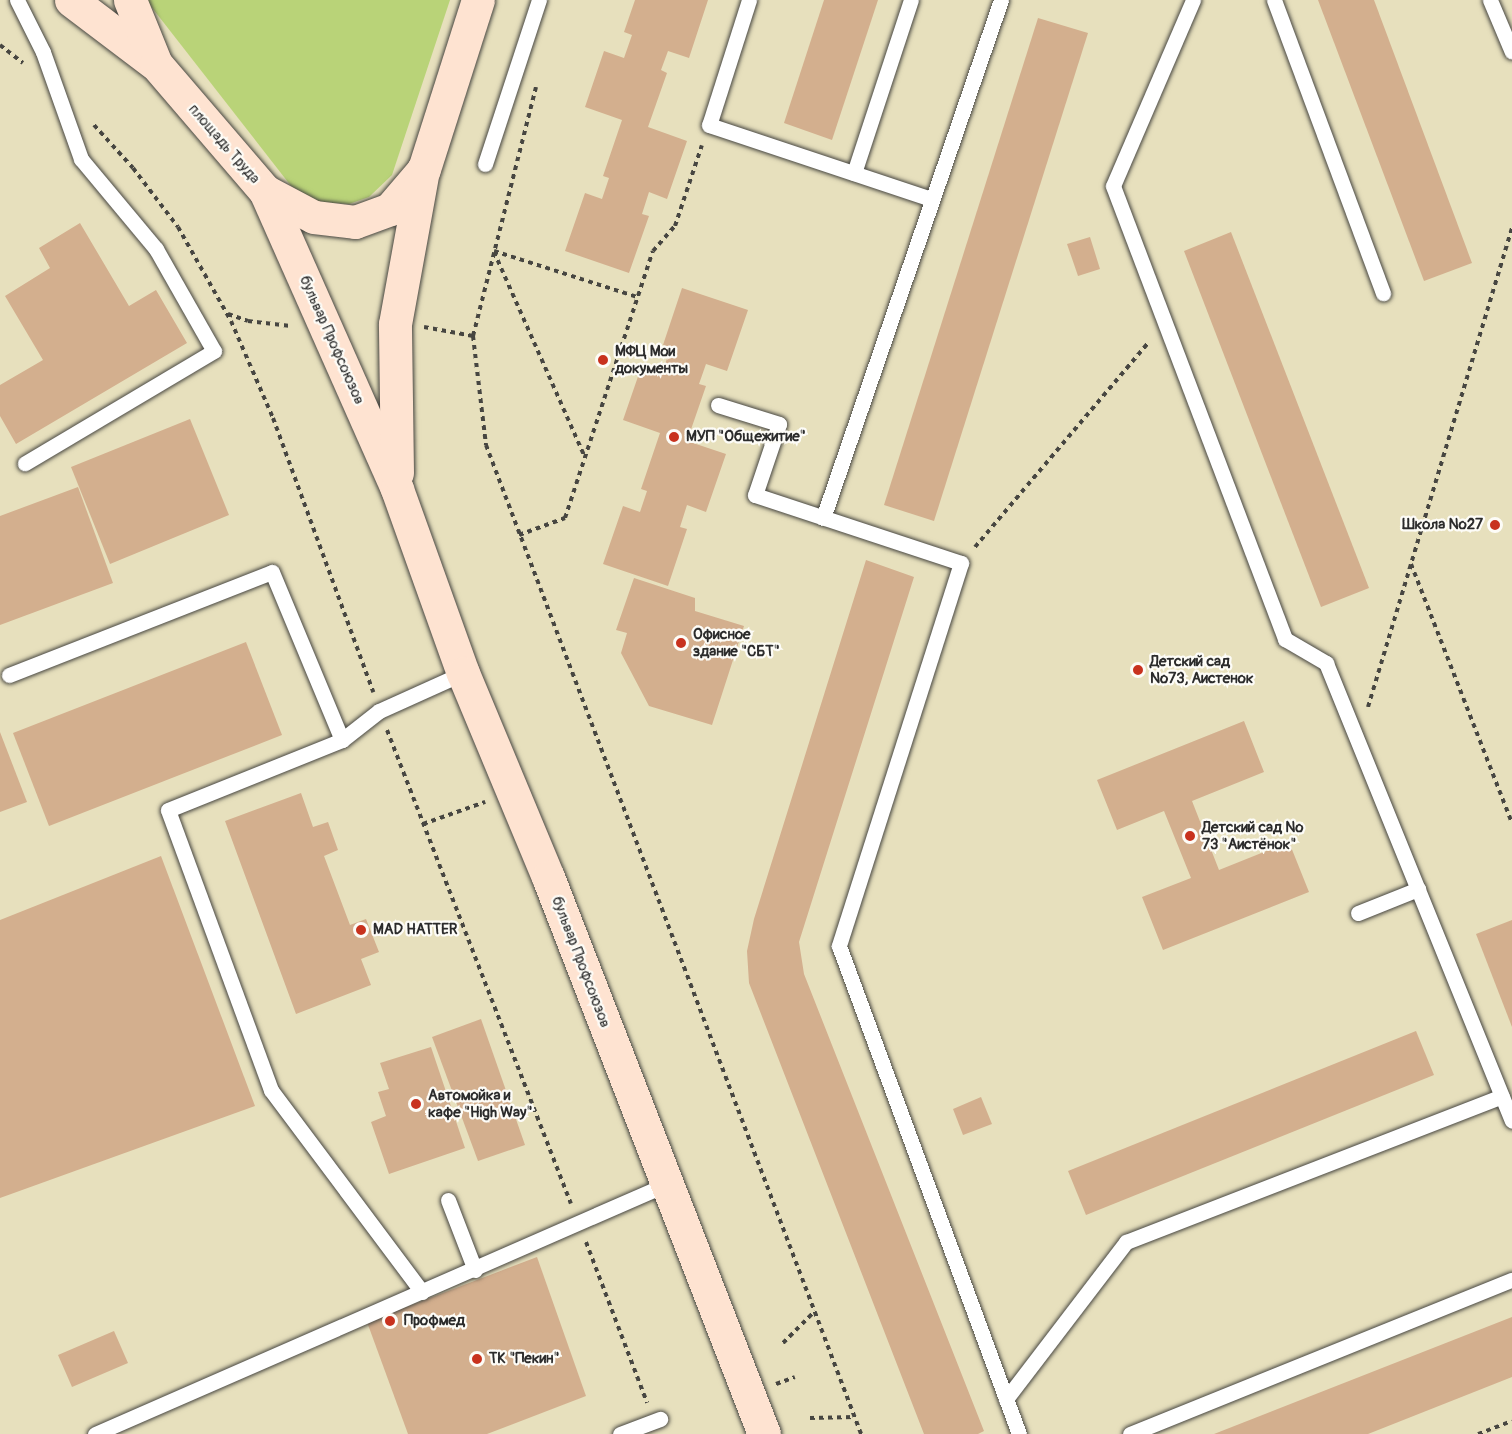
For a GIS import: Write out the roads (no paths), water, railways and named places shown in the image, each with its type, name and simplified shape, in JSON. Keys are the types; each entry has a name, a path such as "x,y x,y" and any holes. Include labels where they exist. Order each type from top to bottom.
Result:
{"street":[{"path":"71,0 156,64"},
{"name":"площадь Труда","path":"130,0 156,64 265,191 314,217 355,222 390,209 424,169 478,0"},
{"name":"бульвар Профсоюзов","path":"397,489 395,324 424,169"},
{"name":"бульвар Профсоюзов","path":"265,191 397,489 463,673 548,877 764,1434"}],"lane":[{"path":"17,0 43,52 81,159 156,249 214,351 26,463"},
{"path":"484,164 539,0"},
{"path":"749,0 709,124 932,199"},
{"path":"854,173 911,0"},
{"path":"823,518 1002,0"},
{"path":"1175,0 1192,2 1113,186 1285,639 1326,663 1512,1121"},
{"path":"1274,0 1383,293"},
{"path":"1490,0 1512,52"},
{"path":"718,405 779,424 755,495 961,563 839,946 1019,1434"},
{"path":"9,675 272,572 342,740"},
{"path":"422,1292 271,1090 168,810 342,740 379,711 463,673"},
{"path":"1358,913 1418,889"},
{"path":"1005,1399 1126,1242 1502,1096"},
{"path":"95,1434 474,1270 578,1221 668,1184"},
{"path":"448,1200 474,1270"},
{"path":"1130,1434 1512,1280"},
{"path":"620,1434 660,1419"}],"place":[{"name":"МФЦ Мои документы","path":"603,360"},
{"name":"МУП \"Общежитие\"","path":"674,437"},
{"name":"Школа №27","path":"1495,525"},
{"name":"Офисное здание \"СБТ\"","path":"681,643"},
{"name":"Детский сад №73, Аистенок","path":"1138,670"},
{"name":"Детский сад № 73 \"Аистёнок\"","path":"1190,836"},
{"name":"MAD HATTER","path":"361,930"},
{"name":"Автомойка и кафе \"High Way\"","path":"416,1104"},
{"name":"Профмед","path":"390,1321"},
{"name":"ТК \"Пекин\"","path":"477,1359"}]}
